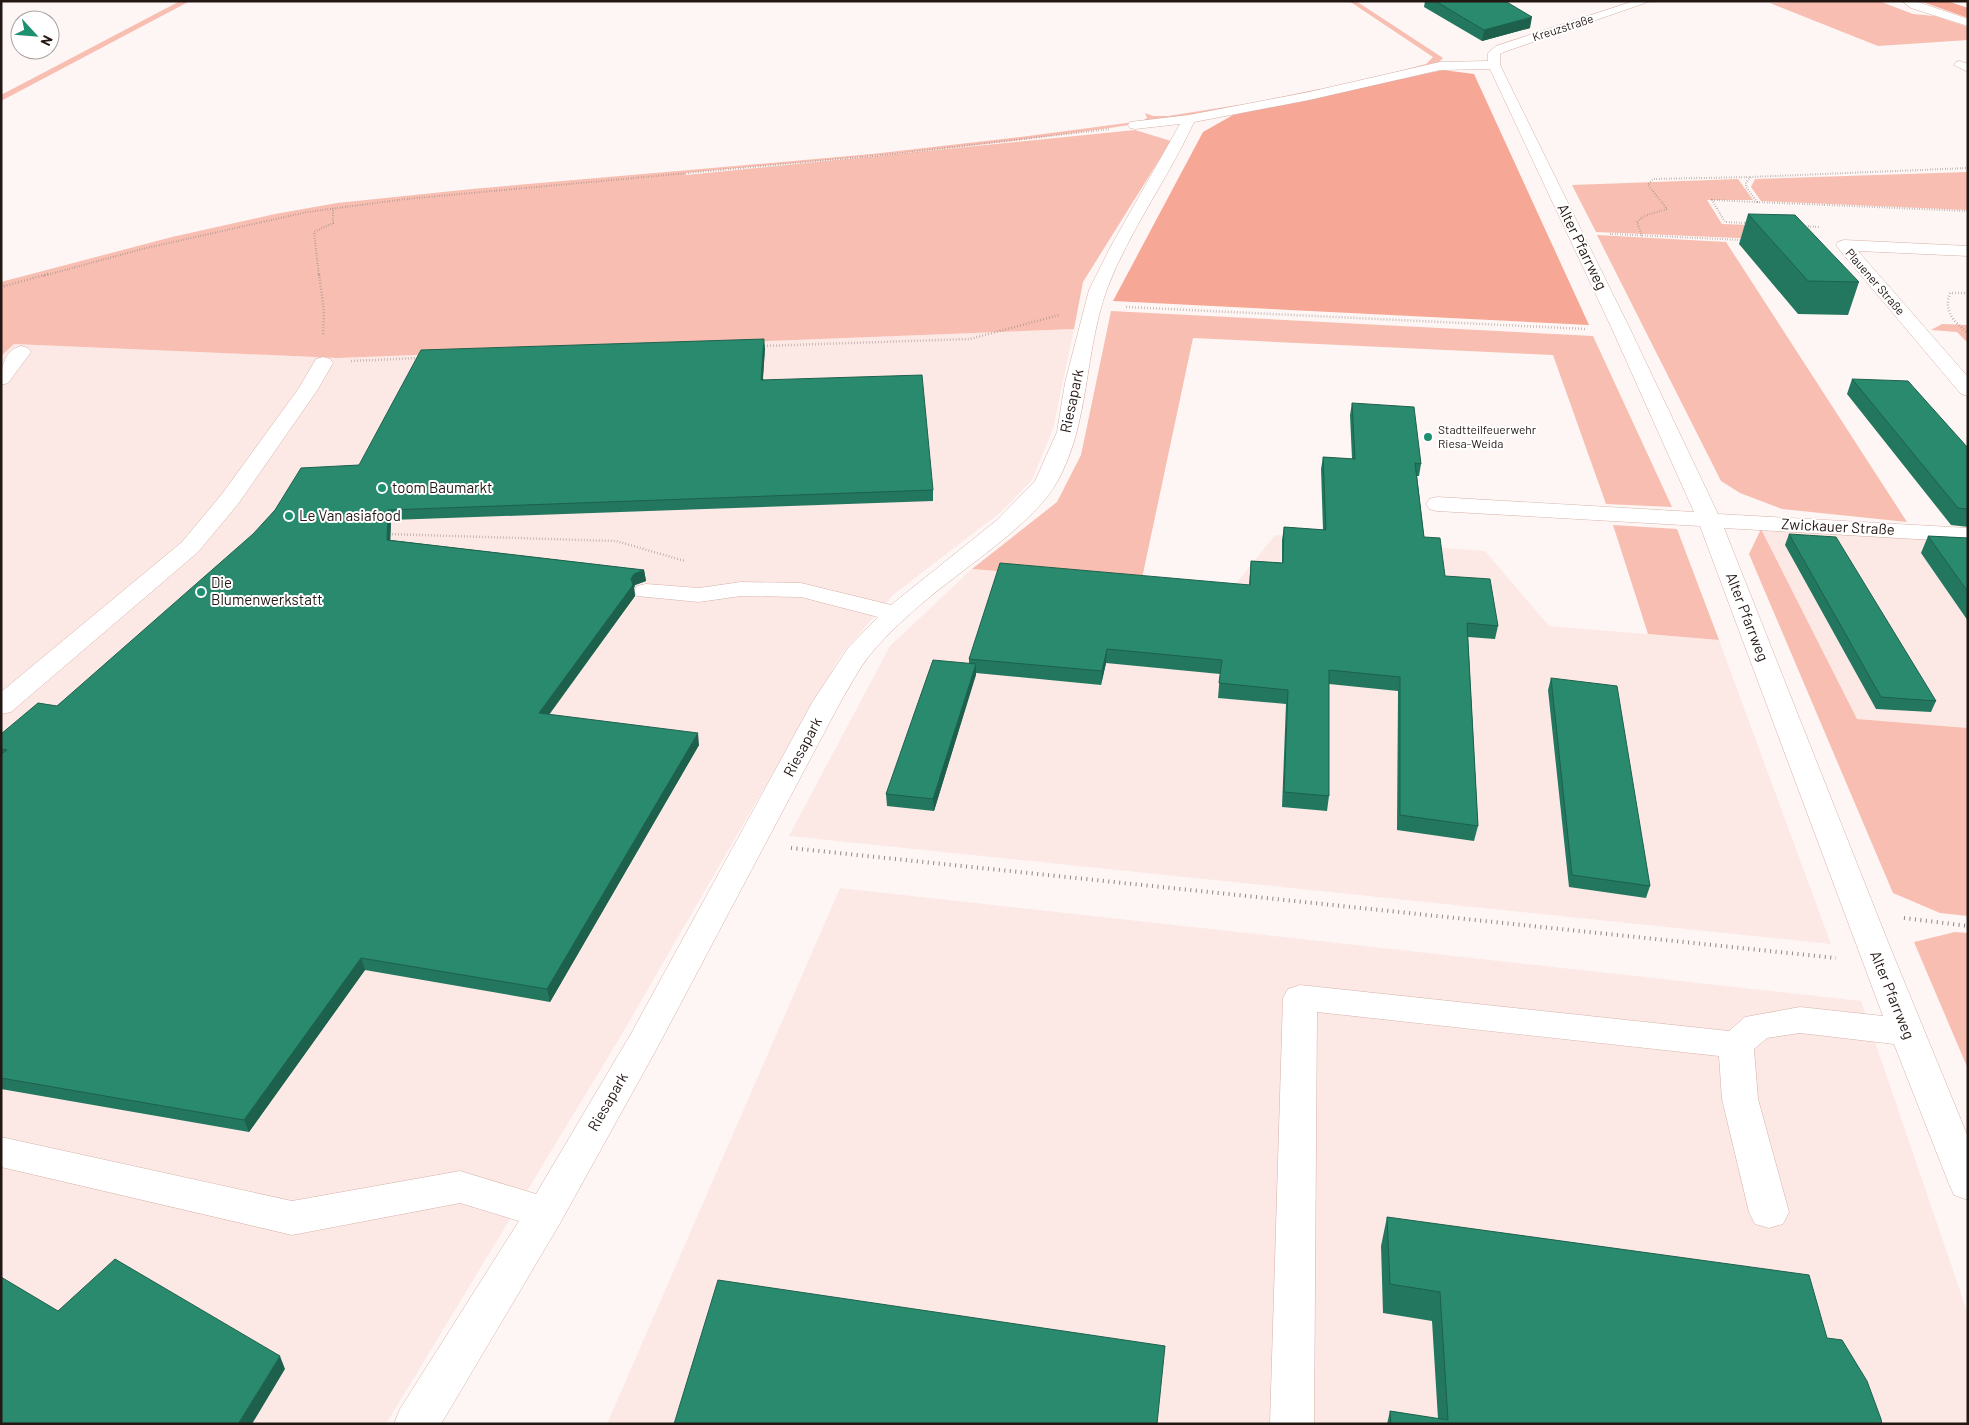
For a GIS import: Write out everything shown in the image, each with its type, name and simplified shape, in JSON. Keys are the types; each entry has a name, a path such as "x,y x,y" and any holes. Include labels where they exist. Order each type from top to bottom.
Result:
{"street":[{"name":"Kreuzstraße","path":"1494,65 1494,53 1500,49 1646,1"},
{"path":"1907,1 1915,6 1968,23"},
{"path":"1135,125 1189,119 1310,96 1440,66 1494,65"},
{"name":"Alter Pfarrweg","path":"1494,65 1622,330 1709,519 1860,914 1968,1184"},
{"name":"Riesapark","path":"422,1414 545,1213 644,1041 827,702 857,654 895,614 1005,525 1037,494 1046,482 1067,432 1075,383 1098,290 1189,119"},
{"name":"Plauener Straße","path":"1844,245 1968,251"},
{"name":"Plauener Straße","path":"1844,245 1968,390"},
{"path":"1,379 21,352"},
{"path":"1,706 190,547 230,499 323,363"},
{"name":"Zwickauer Straße","path":"1437,504 1968,535"},
{"path":"646,591 699,595 741,589 801,590 895,614"},
{"path":"1292,1424 1300,998 1736,1044 1757,1026 1800,1020 1908,1032"},
{"path":"1736,1044 1740,1099 1770,1212"},
{"path":"1,1152 292,1218 460,1186 545,1213"}],"path":[{"path":"1,287 207,234 333,208 406,199 885,155 1135,125"},
{"path":"1642,236 1637,222 1644,216 1667,209 1648,185 1653,179 1968,168"},
{"path":"1751,177 1746,182 1746,187 1757,202"},
{"path":"1751,224 1725,222 1712,200 1968,211"},
{"path":"333,208 332,223 314,232 324,311 323,363 422,358"},
{"path":"1807,226 1820,244 1844,245"},
{"path":"1576,233 1751,241"},
{"path":"1968,293 1950,293 1947,297 1948,311 1954,323 1968,333"},
{"path":"761,346 970,339 1094,306 1622,330"},
{"path":"384,534 616,542 685,561"},
{"path":"752,844 1879,962"},
{"path":"1860,914 1968,926"}],"shaded area":[{"path":"180,1 190,1 1,101 1,95"},
{"path":"1349,1 1356,1 1443,58 1439,62 1346,85 1426,64 1433,57"},
{"path":"1879,1 1913,14 1935,16 1968,27 1968,40 1878,46 1770,3"},
{"path":"1920,1 1947,1 1968,8 1968,18"},
{"path":"1443,70 1474,74 1589,325 1113,301 1203,132 1233,115"},
{"path":"1319,89 1324,90 1144,123 1013,141 685,173 686,175 1135,130 1171,141 1083,282 1074,329 338,358 14,344 1,356 1,282 172,237 275,214 337,203 472,189 872,154 1028,136 1142,121 1147,118 1145,113 1153,116 1168,116 1257,102"},
{"path":"1968,172 1968,210 1761,201 1751,187 1755,179"},
{"path":"1738,179 1753,200 1707,200 1722,224 1751,225 1760,239 1596,232 1572,185"},
{"path":"1597,235 1726,242 1907,522 1782,509 1740,493 1721,481"},
{"path":"1111,311 1593,336 1672,507 1606,504 1553,355 1193,338 1141,583 972,569 1057,502 1081,455"},
{"path":"1942,324 1968,325 1968,343 1957,332 1931,330"},
{"path":"1074,329 1053,429 1032,480 1001,512 893,595 841,655 622,1034 386,1424 1,1424 1,356 14,344 338,358"},
{"path":"1613,525 1677,529 1719,640 1648,634"},
{"path":"1761,529 1968,542 1968,728 1857,719"},
{"path":"1761,529 1857,719 1968,728 1968,916 1940,913 1893,893 1749,554"},
{"path":"1275,535 1485,551 1549,626 1719,640 1831,944 789,836 890,646 972,569 1230,591"},
{"path":"840,888 1861,1001 1968,1314 1968,1424 607,1424"},
{"path":"1955,932 1968,933 1968,1069 1914,942"}],"building":[{"path":"1435,1 1505,1 1532,17 1484,30"},
{"path":"1748,214 1795,215 1859,282 1808,281"},
{"path":"764,339 761,380 922,375 933,490 388,510 387,540 644,570 634,574 631,579 633,585 539,713 698,733 547,989 361,958 244,1120 1,1078 1,754 7,750 1,749 1,734 38,703 57,706 253,534 275,510 301,468 359,465 421,350"},
{"path":"1852,379 1908,381 1968,448 1968,509 1958,508"},
{"path":"1352,403 1414,407 1421,464 1415,463 1424,537 1440,538 1445,576 1490,579 1498,626 1467,623 1478,826 1400,815 1400,677 1329,670 1329,796 1284,792 1288,690 1219,683 1222,660 1107,649 1102,671 969,659 1000,563 1250,585 1251,561 1283,563 1284,527 1326,530 1323,457 1355,459"},
{"path":"1789,534 1836,537 1936,701 1881,697"},
{"path":"1928,536 1968,538 1968,592"},
{"path":"933,660 976,664 933,799 886,794"},
{"path":"1551,678 1617,686 1650,886 1572,875"},
{"path":"1387,1217 1809,1275 1827,1338 1842,1340 1867,1381 1882,1424 1391,1424 1390,1411 1448,1420 1440,1292 1390,1284"},
{"path":"115,1259 280,1356 238,1424 1,1424 1,1277 58,1311"},
{"path":"718,1280 1165,1346 1157,1424 674,1424"}],"place":[{"name":"Stadtteilfeuerwehr Riesa-Weida","path":"1428,437"},
{"name":"toom Baumarkt","path":"382,488"},
{"name":"Le Van asiafood","path":"289,516"},
{"name":"Die Blumenwerkstatt","path":"201,592"}]}
